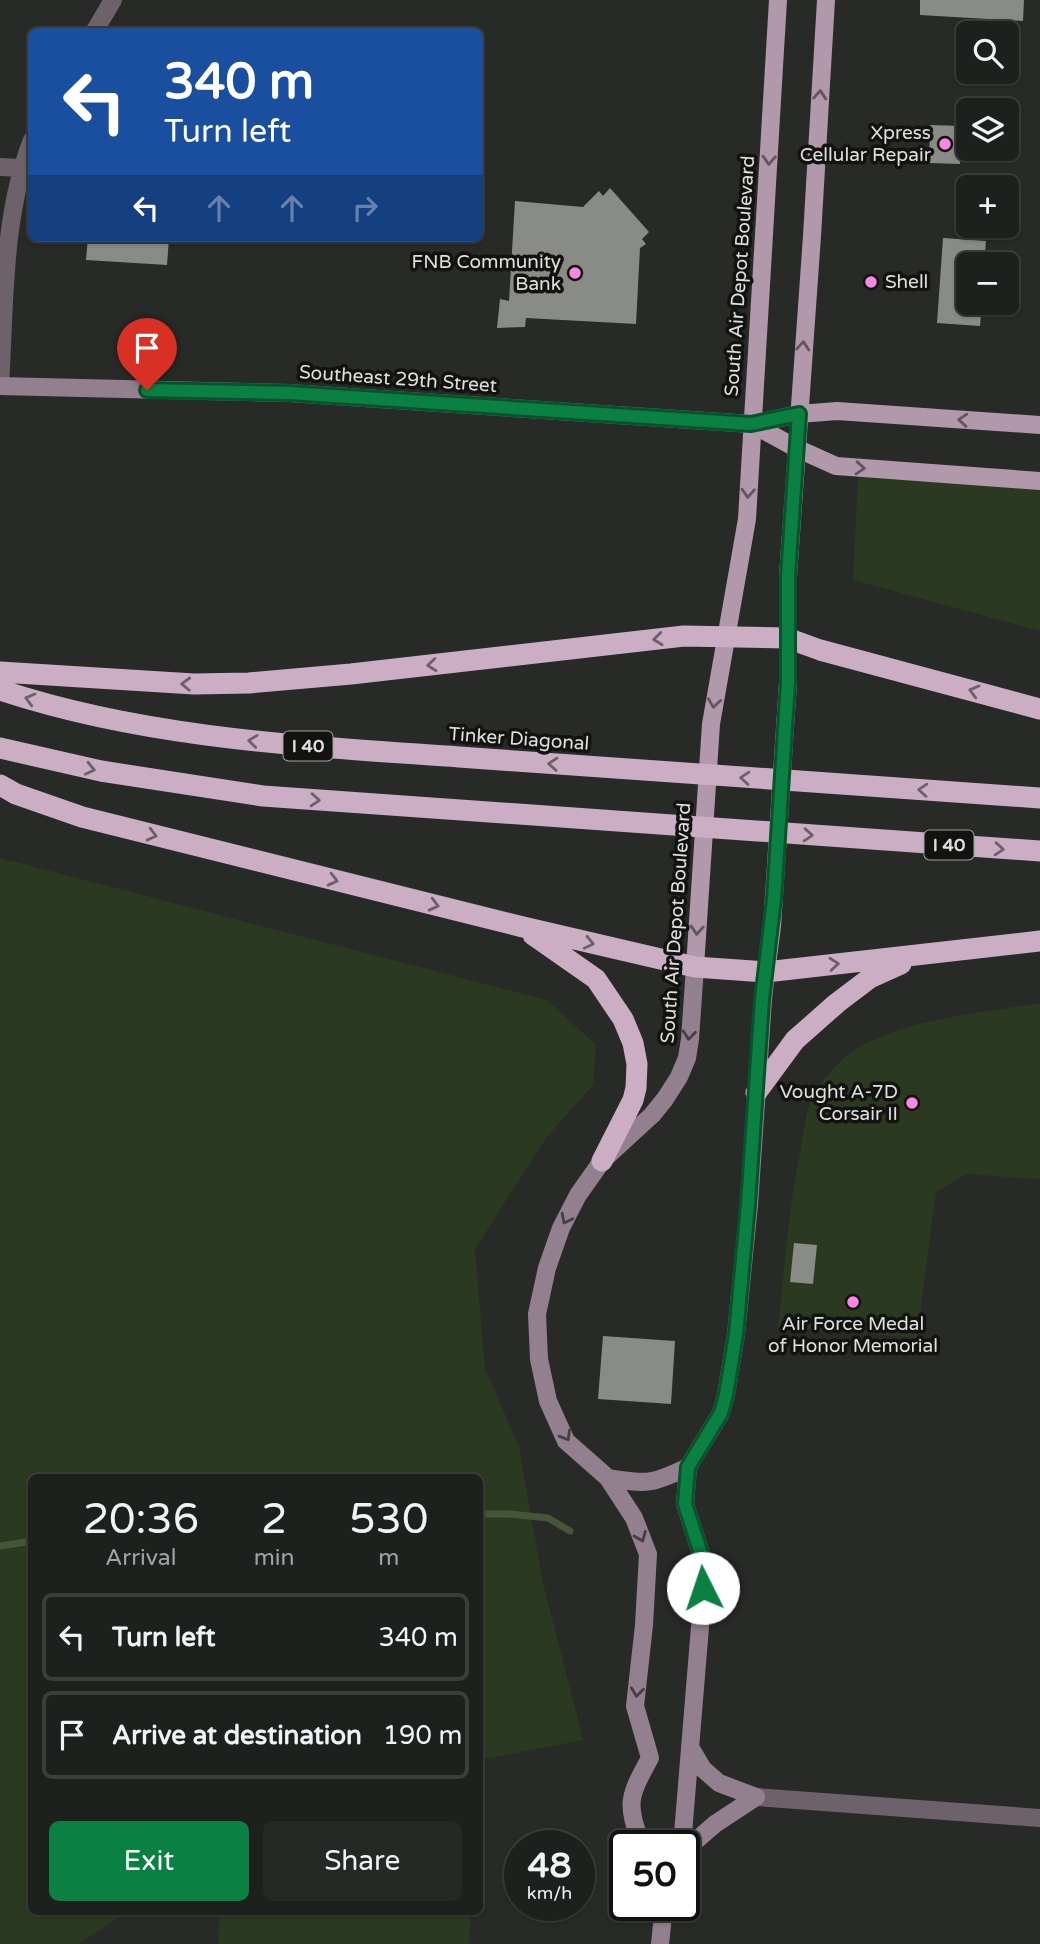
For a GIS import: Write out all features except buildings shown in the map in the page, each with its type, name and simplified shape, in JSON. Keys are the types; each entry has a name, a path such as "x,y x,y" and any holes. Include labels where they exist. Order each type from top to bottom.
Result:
{"highway":[{"path":"0,672 194,684 249,683 684,636 787,638 820,650 1040,709"},
{"name":"Tinker Diagonal","path":"0,690 87,715 176,731 271,743 1040,798"},
{"name":"I 40","path":"0,748 101,771 262,796 1040,852"},
{"path":"0,785 16,794 82,817 695,967 766,972 1040,941"},
{"path":"523,927 596,979 623,1019 633,1043 637,1064 633,1100 602,1161"},
{"path":"756,1093 795,1040 837,1003 870,978 919,955"}],"main road":[{"name":"South Air Depot Boulevard","path":"636,1830 630,1806 633,1788 650,1758 635,1706 645,1625 648,1554 634,1518 608,1478 566,1441 548,1401 539,1359 537,1314 547,1268 561,1228 578,1195 602,1161 652,1115 665,1099 687,1058 711,724 747,519 778,0"},
{"path":"683,1830 705,1566 685,1504 688,1467 721,1413 736,1334 773,912 788,682 788,576 813,236 826,0"},
{"name":"Southeast 29th Street","path":"0,386 289,393 751,424 799,414 837,411 1040,425"},
{"name":"Southeast 29th Street","path":"751,424 836,466 1040,481"},
{"path":"608,1478 643,1484 661,1480 688,1467"},
{"path":"690,1747 703,1769 719,1783 756,1797"},
{"path":"700,1837 756,1797"},
{"path":"660,1944 662,1921"}],"street":[{"path":"96,28 113,0"},
{"path":"0,386 11,216 21,168 28,150"},
{"path":"0,167 21,168"},
{"path":"756,1797 1040,1818"}],"green space":[{"path":"858,474 1040,487 1040,631 853,580"},
{"path":"0,858 547,1000 596,1045 593,1085 546,1138 475,1249 485,1368 519,1447 543,1583 583,1740 483,1759 483,1474 28,1474 28,1915 123,1915 78,1944 0,1944"},
{"path":"1040,1003 1040,1179 966,1174 936,1192 917,1338 778,1327 790,1218 805,1124 809,1106 824,1079 847,1055 885,1035 951,1017"},
{"path":"220,1915 471,1915 469,1944 218,1944"}],"waterway":[{"path":"483,1514 548,1518 570,1531"},
{"path":"0,1546 28,1542"}],"place":[{"name":"Xpress Cellular Repair","path":"945,144"},
{"name":"FNB Community Bank","path":"575,273"},
{"name":"Shell","path":"871,282"},
{"name":"Vought A-7D Corsair II","path":"912,1103"},
{"name":"Air Force Medal of Honor Memorial","path":"853,1302"}],"route":[{"path":"147,390 289,393 751,424 799,414 788,576 788,682 774,899 762,1000 736,1334 721,1413 688,1467 685,1504 705,1566 703,1588"}]}
